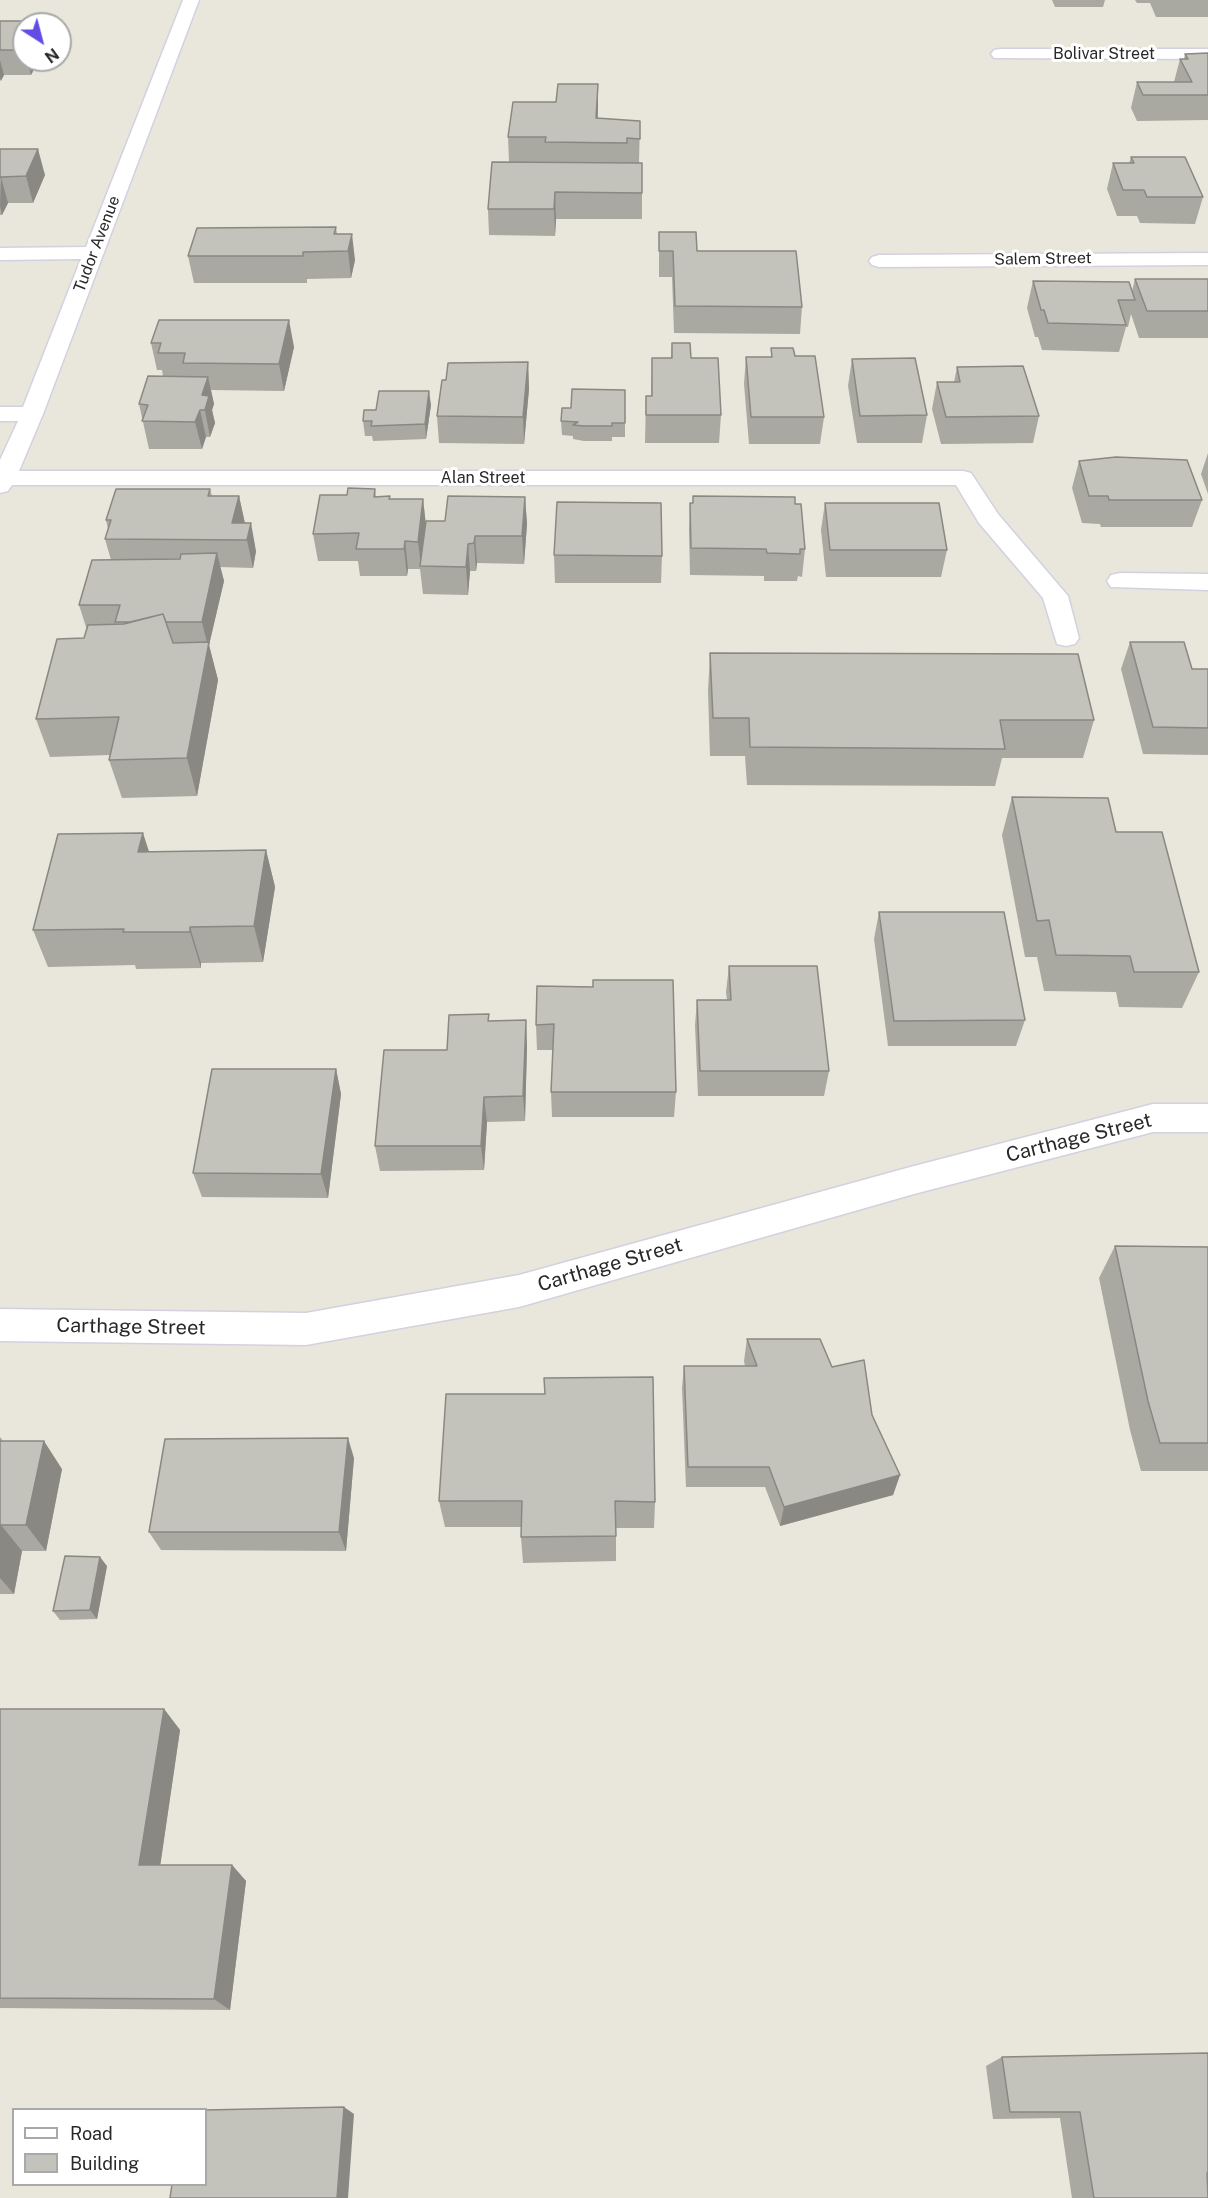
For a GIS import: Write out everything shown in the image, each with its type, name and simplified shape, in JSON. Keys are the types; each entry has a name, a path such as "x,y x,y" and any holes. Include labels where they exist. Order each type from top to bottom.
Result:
{"street":[{"name":"Tudor Avenue","path":"2,482 32,414 191,0"},
{"name":"Bolivar Street","path":"1000,54 1208,54"},
{"path":"0,254 93,253"},
{"name":"Salem Street","path":"879,261 1208,259"},
{"path":"0,414 32,414"},
{"name":"Alan Street","path":"2,482 963,478 988,518 1055,596 1066,638"},
{"path":"1120,581 1208,582"},
{"name":"Carthage Street","path":"0,1325 306,1329 519,1291 914,1180 1153,1118 1208,1118"}],"building":[{"path":"0,21 12,21 12,50 0,50"},
{"path":"1208,53 1208,95 1143,95 1137,82 1192,82 1180,59 1188,59 1185,54"},
{"path":"558,84 598,84 596,118 640,121 640,139 627,138 627,143 545,142 546,137 508,137 513,102 556,102"},
{"path":"0,149 38,149 26,176 0,178"},
{"path":"1131,157 1185,157 1203,197 1147,197 1144,190 1123,190 1113,163 1134,163"},
{"path":"492,162 642,163 642,193 555,192 554,209 488,209"},
{"path":"336,227 334,234 352,234 348,251 303,252 303,256 188,256 197,228"},
{"path":"659,232 696,232 697,251 796,251 802,307 675,306 673,251 659,251"},
{"path":"1135,279 1208,279 1208,311 1147,311"},
{"path":"1033,281 1129,282 1135,300 1118,300 1126,325 1048,323 1044,310 1041,310"},
{"path":"159,320 289,320 279,364 183,363 185,353 158,353 161,343 151,343"},
{"path":"672,343 690,343 691,358 718,358 721,415 646,415 646,396 652,396 652,358 672,358"},
{"path":"771,348 793,348 795,356 815,356 824,417 751,417 746,357 772,357"},
{"path":"915,358 927,415 860,416 852,359"},
{"path":"528,362 523,417 437,416 442,380 446,380 448,363"},
{"path":"1023,366 1039,416 946,417 937,382 960,382 957,367"},
{"path":"148,376 208,377 202,395 209,396 205,410 200,410 195,422 142,421 148,405 139,404"},
{"path":"572,389 625,390 625,423 612,423 612,426 584,426 573,425 578,422 561,421 562,408 571,408"},
{"path":"379,391 429,391 425,424 371,426 372,421 363,421 364,410 376,410"},
{"path":"1116,457 1187,460 1202,500 1109,500 1108,496 1089,496 1079,461"},
{"path":"348,488 375,489 374,497 423,499 418,542 405,541 404,549 356,549 359,533 313,534 320,495 347,495"},
{"path":"116,489 210,489 208,496 239,496 232,523 251,523 247,540 105,539 111,520 106,520"},
{"path":"448,496 525,497 522,536 475,536 474,543 468,544 466,567 420,566 426,521 445,521"},
{"path":"693,496 795,497 795,504 801,504 805,549 800,549 800,554 767,553 766,549 691,548 690,503 693,503"},
{"path":"557,502 661,503 662,556 554,555"},
{"path":"825,503 939,503 947,550 830,550"},
{"path":"217,553 202,622 166,622 163,614 130,622 115,622 120,605 79,605 92,560 180,559 181,554"},
{"path":"163,614 173,643 209,642 187,758 109,760 119,717 36,719 57,639 84,638 88,625 124,624"},
{"path":"1130,642 1184,642 1192,669 1208,669 1208,728 1153,727"},
{"path":"710,653 1078,654 1094,720 1000,720 1005,749 750,747 749,718 713,718"},
{"path":"1012,797 1108,798 1116,832 1162,832 1199,972 1134,972 1130,956 1056,955 1049,920 1037,921"},
{"path":"143,833 138,852 266,850 254,926 190,927 190,932 123,932 124,929 33,930 58,834"},
{"path":"879,912 1004,912 1025,1020 894,1021"},
{"path":"729,966 817,966 829,1071 700,1071 697,1000 731,1000"},
{"path":"593,980 673,980 676,1092 551,1092 554,1024 536,1025 537,986 593,987"},
{"path":"489,1014 488,1021 526,1020 523,1096 484,1097 481,1146 375,1146 384,1050 447,1050 449,1015"},
{"path":"212,1069 336,1069 321,1174 193,1173"},
{"path":"1115,1246 1208,1247 1208,1443 1160,1443 1148,1401"},
{"path":"747,1339 820,1339 832,1367 864,1360 872,1415 900,1475 784,1507 769,1467 688,1467 684,1366 757,1366"},
{"path":"653,1377 655,1502 615,1501 616,1536 521,1537 522,1501 439,1501 446,1394 545,1394 544,1378"},
{"path":"348,1438 339,1532 149,1532 165,1439"},
{"path":"0,1441 44,1441 26,1525 1,1525 0,1532"},
{"path":"65,1556 100,1557 90,1610 53,1611"},
{"path":"0,1709 164,1709 139,1865 232,1865 214,1999 0,1998"},
{"path":"1208,2053 1208,2198 1094,2198 1080,2112 1010,2112 1002,2057"},
{"path":"344,2107 337,2198 170,2198 172,2186 207,2186 207,2110"}]}
